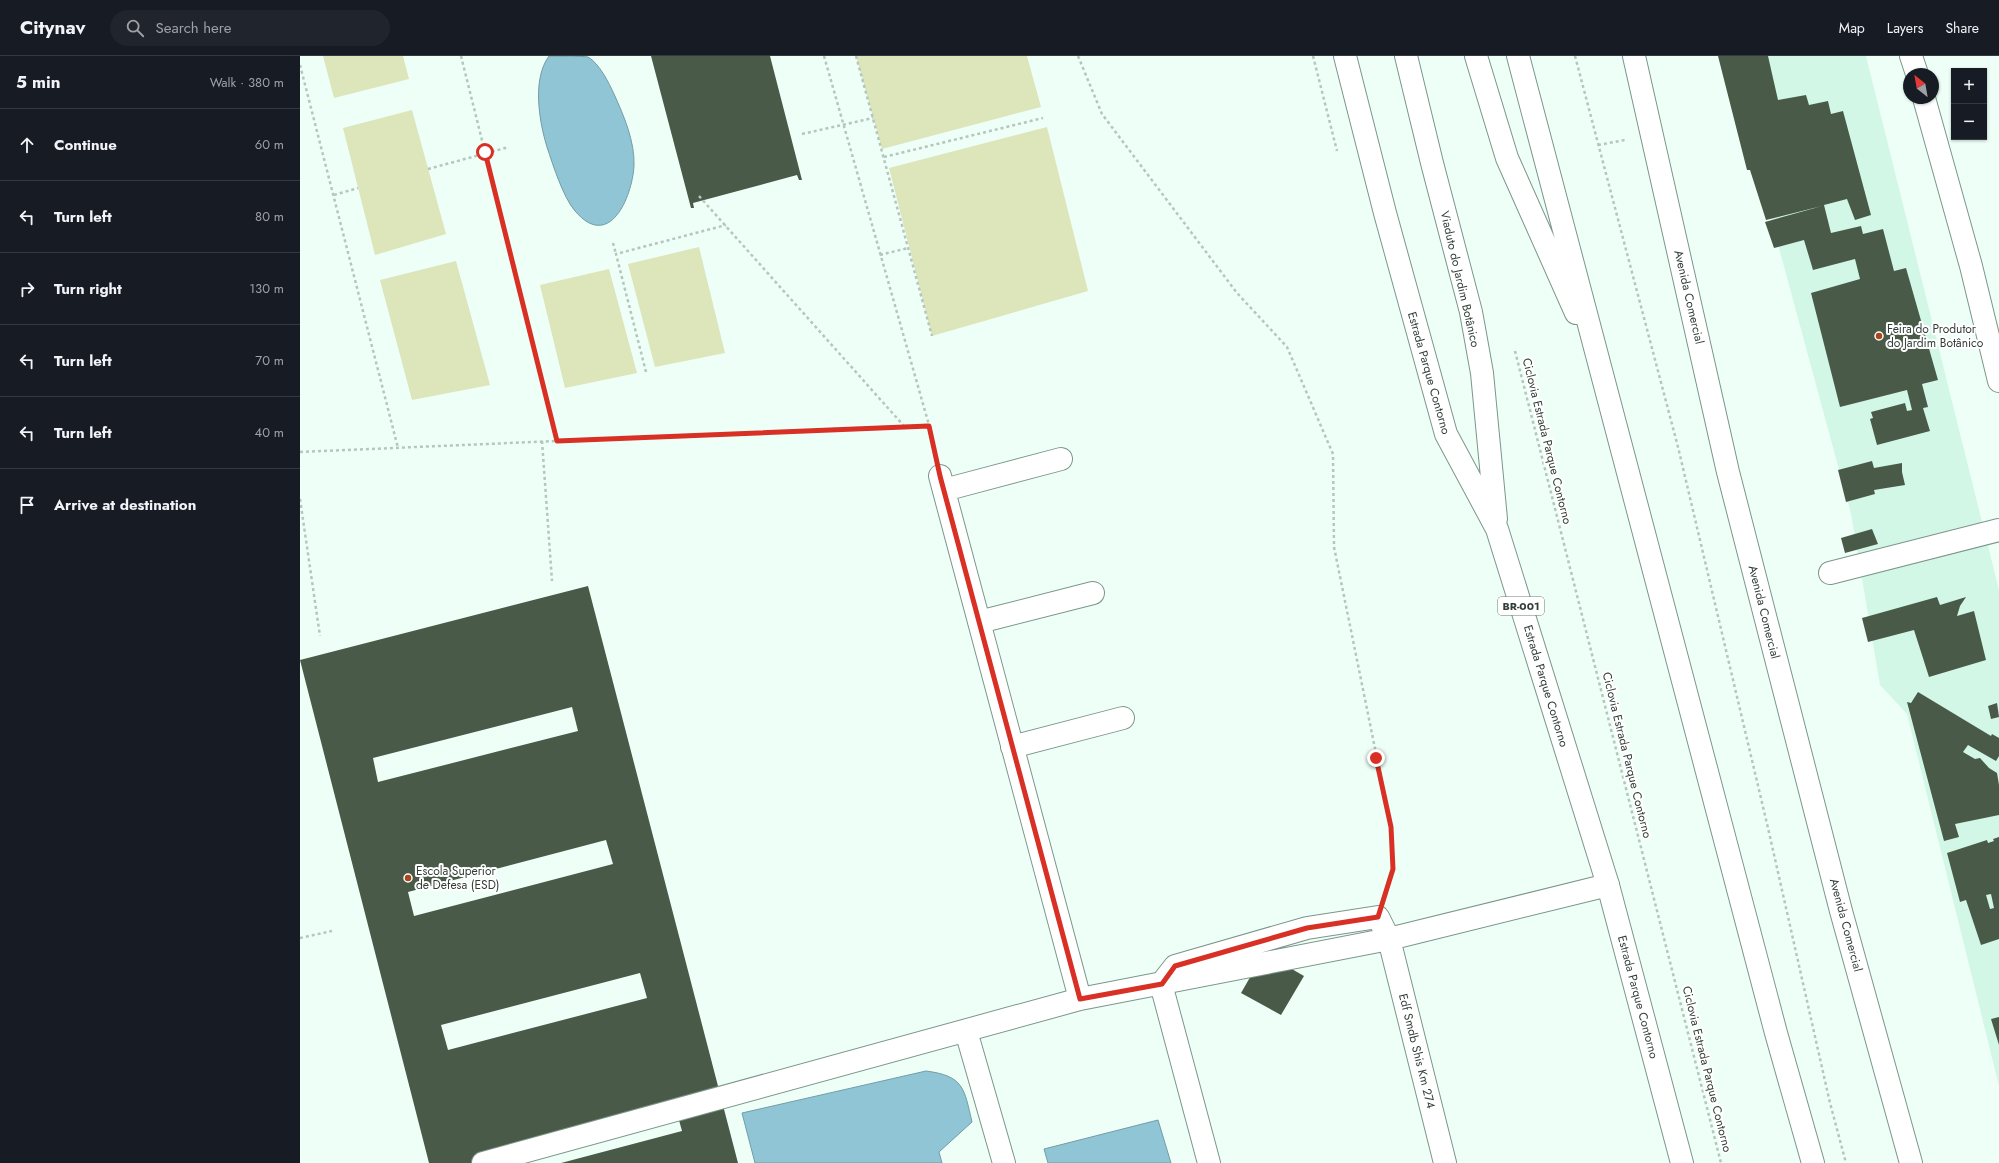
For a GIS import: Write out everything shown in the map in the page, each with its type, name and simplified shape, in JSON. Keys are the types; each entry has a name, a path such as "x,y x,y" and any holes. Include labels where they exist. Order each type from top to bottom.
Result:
{"main road":[{"name":"Estrada Parque Contorno","path":"1345,56 1385,213 1446,434 1497,529 1608,885 1682,1163"},
{"name":"Viaduto do Jardim Botânico","path":"1406,56 1471,312 1482,373 1497,529"},
{"path":"1476,56 1507,158 1604,376"},
{"path":"1518,56 1604,376 1774,1025 1813,1163"},
{"name":"Avenida Comercial","path":"1634,56 1728,472 1842,911 1911,1163"},
{"path":"1911,56 1915,68"},
{"path":"1926,104 1971,266 1999,381"},
{"path":"1061,458 942,483 1080,999"},
{"path":"1830,573 1999,530"},
{"path":"979,622 1093,593"},
{"path":"1012,747 1123,718"},
{"path":"483,1163 1080,999 1389,939 1608,885"},
{"name":"Edf Smdb Shis Km 274","path":"1378,917 1389,939 1445,1163"},
{"path":"1162,984 1175,966 1307,928 1378,917"},
{"path":"1162,984 1209,1163"},
{"path":"966,1031 1004,1163"}],"path":[{"path":"461,56 557,441"},
{"path":"824,56 929,426 942,483"},
{"path":"856,56 932,336"},
{"path":"1078,56 1102,114 1237,293 1288,348 1334,454 1334,547 1391,827 1393,869 1378,917"},
{"path":"1313,56 1337,151"},
{"path":"1575,56 1678,447 1768,828 1830,1103 1846,1163"},
{"path":"300,65 398,448"},
{"path":"802,134 873,118"},
{"path":"884,157 1043,118"},
{"path":"428,169 485,152 509,147"},
{"path":"334,195 358,188"},
{"path":"699,196 904,427"},
{"path":"616,254 726,225"},
{"path":"613,243 646,372"},
{"path":"880,255 908,248"},
{"name":"Ciclovia Estrada Parque Contorno","path":"1515,351 1721,1163"},
{"path":"300,452 929,426"},
{"path":"542,441 552,581"},
{"path":"300,499 320,636"},
{"path":"300,938 332,931"}],"shaded area":[{"path":"323,56 403,56 409,79 334,98"},
{"path":"856,56 1027,56 1041,107 882,149"},
{"path":"1727,56 1866,56 1999,590 1999,1086 1907,714 1880,685 1851,514"},
{"path":"412,110 446,234 375,255 343,128"},
{"path":"1047,127 1088,291 932,336 889,168"},
{"path":"699,247 725,353 655,367 628,264"},
{"path":"456,261 490,385 412,400 380,280"},
{"path":"609,269 637,373 565,388 540,285"}],"water":[{"path":"549,56 588,57 592,60 600,68 614,94 625,120 633,148 634,166 632,179 629,192 623,205 616,216 608,223 598,225 587,222 575,211 566,198 555,171 544,137 539,100 540,76"},
{"path":"926,1071 939,1073 955,1080 964,1092 972,1122 939,1152 942,1163 755,1163 742,1113"},
{"path":"1158,1120 1171,1163 1048,1163 1044,1149"}],"building":[{"path":"651,56 770,56 802,180 799,180 797,175 693,203 694,208 691,208"},
{"path":"1718,56 1768,56 1778,100 1806,95 1809,105 1828,101 1831,114 1843,111 1871,215 1855,220 1847,199 1824,205 1831,233 1861,226 1863,234 1883,229 1894,271 1906,268 1938,380 1922,384 1928,407 1923,408 1930,431 1877,445 1870,419 1873,418 1871,412 1905,403 1907,411 1912,410 1907,390 1840,407 1811,293 1860,279 1855,259 1813,270 1804,240 1774,248 1765,222 1822,206 1766,220 1750,170 1747,170"},
{"path":"1872,461 1874,468 1902,463 1902,472 1905,485 1874,490 1875,494 1846,502 1838,470"},
{"path":"1872,529 1878,544 1845,553 1841,538"},
{"name":"Escola Superior de Defesa (ESD)","path":"588,586 738,1163 561,1163 682,1131 675,1106 477,1163 429,1163 300,660","holes":["572,707 578,731 378,782 373,758","606,840 613,864 414,916 408,892","640,973 647,998 448,1050 441,1025"]},
{"path":"1937,597 1940,605 1966,597 1960,606 1957,616 1974,611 1986,660 1929,677 1914,630 1868,642 1862,618"},
{"path":"1918,692 1991,736 1992,734 1999,738 1999,756 1996,761 1968,745 1963,752 1975,759 1980,758 1989,768 1997,773 1999,785 1999,815 1955,824 1959,837 1944,841 1907,702 1911,703"},
{"path":"1997,703 1999,717 1991,719 1988,706"},
{"path":"1999,837 1999,939 1981,945 1966,900 1960,902 1947,853 1987,840 1988,843 1994,841 1993,839","holes":["1991,894 1994,908 1990,909 1986,895"]},
{"path":"1264,953 1304,976 1281,1015 1241,993"},
{"path":"1999,1017 1999,1045 1991,1019"}],"place":[{"name":"Feira do Produtor do Jardim Botânico","path":"1879,336"},
{"name":"Escola Superior de Defesa (ESD)","path":"408,878"}],"route":[{"path":"485,152 557,441 929,426 940,476 1080,999 1162,984 1175,966 1307,928 1378,917 1393,869 1391,827 1376,758"}]}
